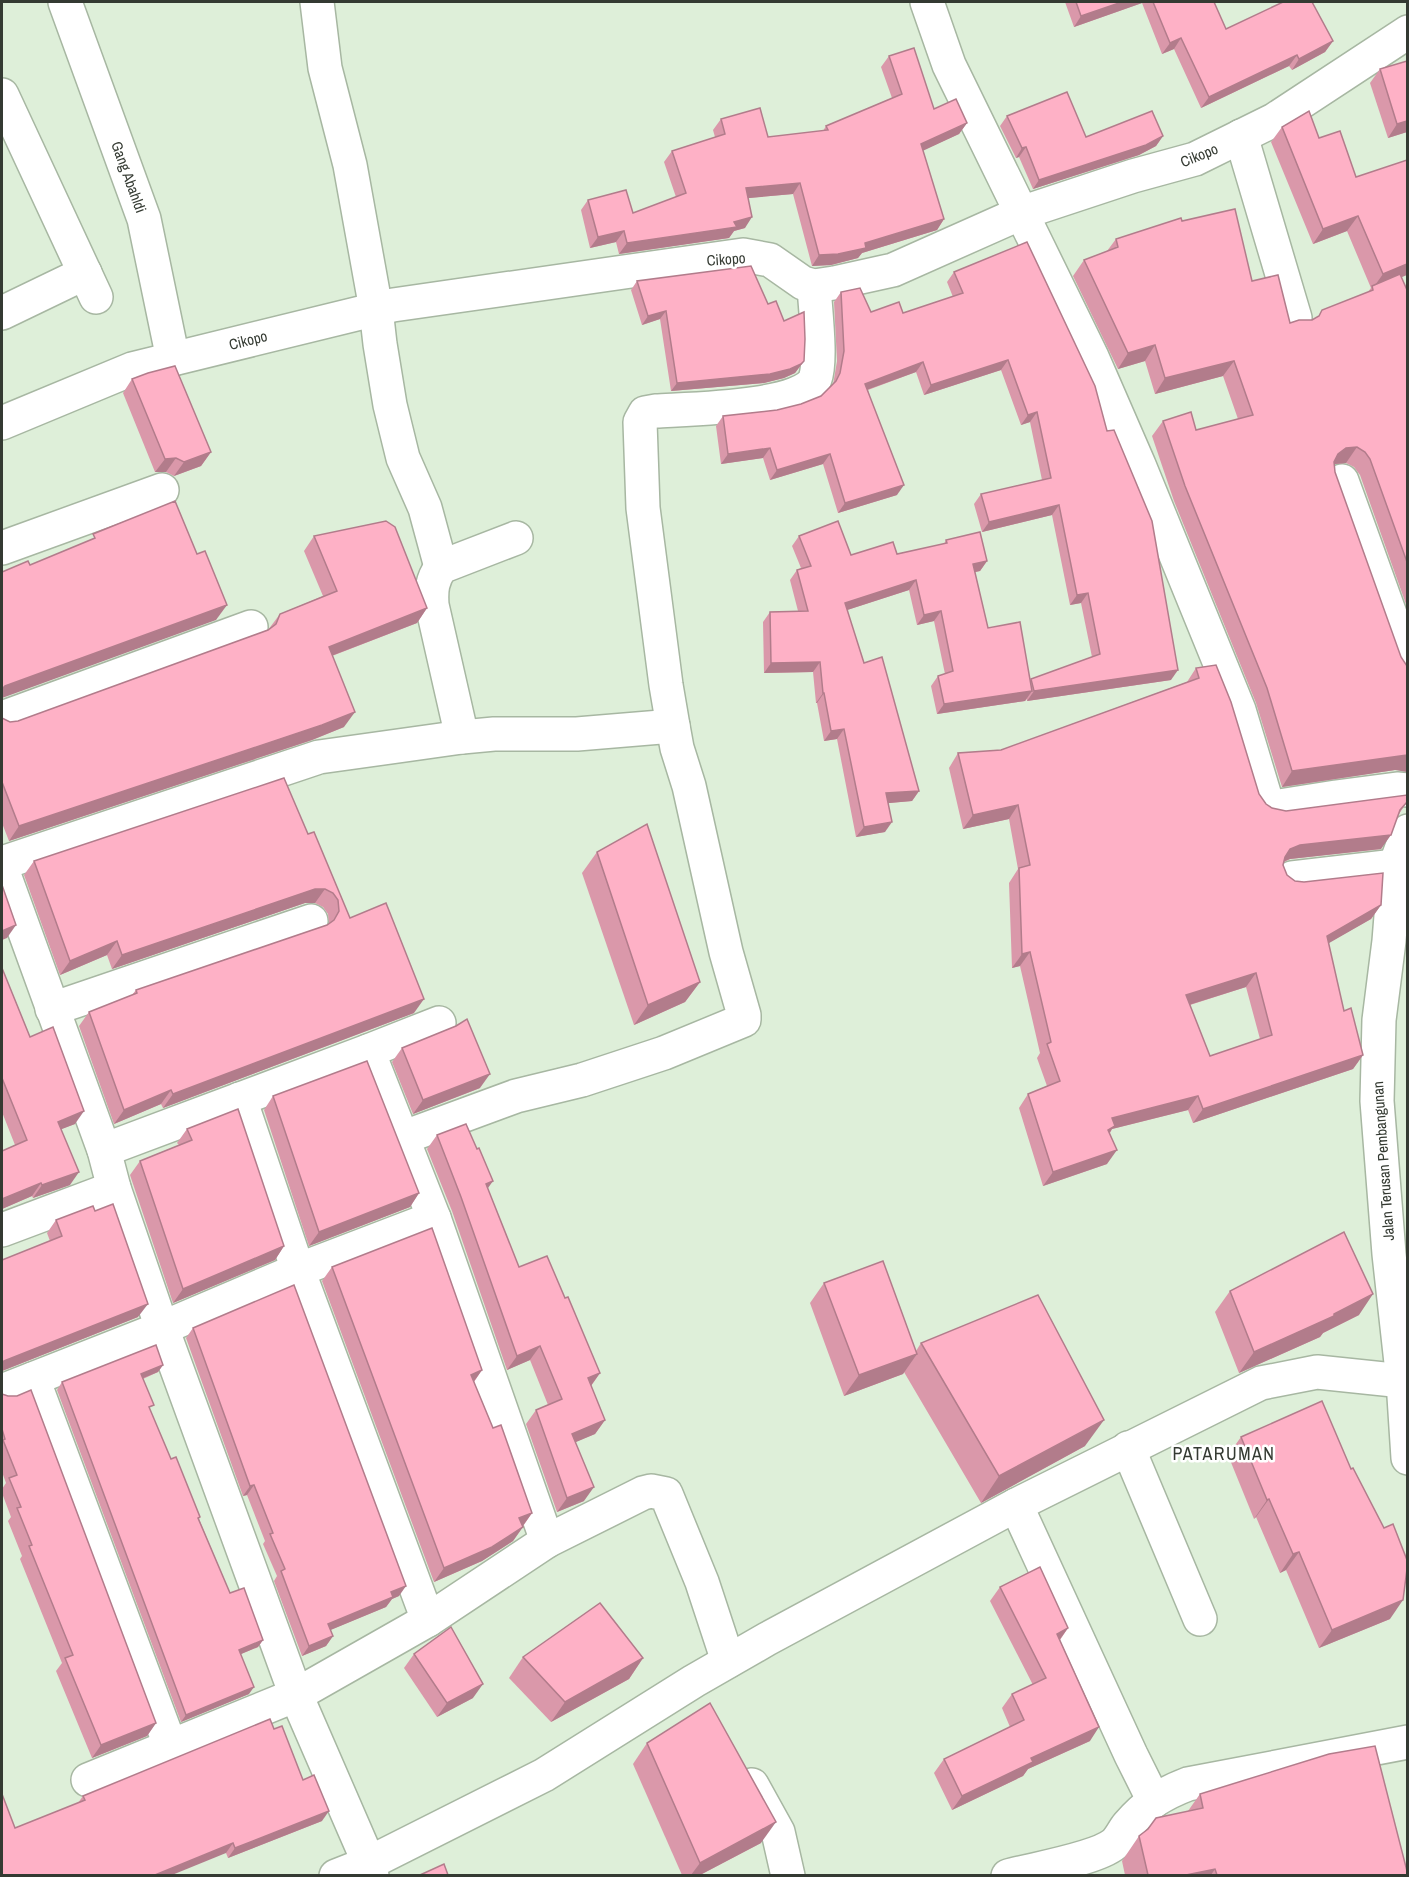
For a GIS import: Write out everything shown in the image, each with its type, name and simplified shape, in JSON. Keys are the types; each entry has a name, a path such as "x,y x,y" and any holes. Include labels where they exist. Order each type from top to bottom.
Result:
{"street":[{"name":"Gang Abahldi","path":"65,2 144,219 172,359"},
{"path":"317,2 325,68 350,165 376,309 388,395 403,458 425,508 441,567"},
{"path":"927,2 949,64 1092,357 1139,465 1239,710 1268,803 1273,807 1346,795 1397,789 1407,790"},
{"name":"Cikopo","path":"2,423 132,369 393,305 743,255 770,260 802,283 814,286 893,270 1021,213 1134,176 1195,159 1274,120 1407,32"},
{"path":"2,95 91,285 2,313"},
{"path":"1241,136 1294,318"},
{"path":"402,1138 516,1096 582,1080 664,1053 744,1020 673,726 643,508 640,422 645,413 764,403 803,392 815,380 818,356 814,286"},
{"path":"1342,481 1407,667"},
{"path":"2,548 162,490"},
{"path":"462,737 432,605 431,588 441,567 516,538"},
{"path":"2,718 251,627"},
{"path":"2,863 319,757 494,734 577,734 673,726"},
{"name":"Jalan Terusan Pembangunan","path":"1407,831 1395,866 1379,1020 1377,1101 1389,1254 1403,1381 1407,1458"},
{"path":"1292,878 1395,866"},
{"path":"2,869 104,1150 114,1188 162,1328 296,1695 370,1869"},
{"path":"52,1009 311,921"},
{"path":"104,1150 368,1052 439,1023"},
{"path":"368,1052 434,1218 547,1541"},
{"path":"240,1099 298,1270 428,1620"},
{"path":"2,1230 114,1188"},
{"path":"2,1392 298,1270 434,1218"},
{"path":"336,1875 370,1869 544,1775 728,1661 1016,1505 1262,1383 1317,1372 1403,1381"},
{"path":"33,1379 170,1745"},
{"path":"1128,1448 1200,1619"},
{"path":"88,1780 296,1695 428,1620 547,1541 651,1491 666,1494 702,1582 728,1661"},
{"path":"1016,1505 1154,1801"},
{"path":"694,1681 711,1710"},
{"path":"1008,1875 1098,1854 1115,1843 1142,1809 1167,1792 1188,1784 1407,1742"},
{"path":"738,1760 778,1832 788,1875"}],"building":[{"path":"1076,2 1122,2 1081,16"},
{"path":"1153,2 1214,2 1226,29 1283,2 1312,2 1333,41 1299,59 1297,55 1209,97 1181,38 1170,43"},
{"path":"914,48 934,109 956,99 967,123 921,144 944,219 865,243 866,248 838,254 819,255 800,183 746,188 752,217 734,222 737,227 627,243 624,231 598,237 588,200 626,190 633,213 686,193 672,151 725,134 721,119 760,108 768,137 828,130 826,126 902,94 889,56"},
{"path":"1407,61 1407,121 1397,124 1380,69"},
{"path":"1067,92 1086,137 1152,111 1163,136 1146,145 1039,180 1026,147 1022,148 1007,116"},
{"path":"1309,111 1319,138 1340,131 1356,177 1407,160 1407,264 1383,274 1358,216 1323,229 1282,127"},
{"path":"1235,209 1252,281 1278,275 1290,323 1312,320 1319,316 1322,310 1373,290 1372,286 1400,274 1407,290 1407,562 1370,459 1365,452 1357,447 1346,448 1338,454 1334,462 1335,472 1401,657 1407,666 1407,755 1292,771 1267,688 1185,486 1163,421 1191,412 1196,430 1253,415 1234,361 1165,378 1155,345 1128,353 1084,260 1118,247 1116,239 1181,218 1182,221"},
{"path":"1027,242 1095,386 1107,431 1114,430 1152,521 1178,670 1034,691 1031,679 1100,654 1088,593 1077,595 1059,505 989,522 981,494 1051,478 1037,412 1028,415 1008,360 931,385 923,362 865,384 904,485 845,503 830,454 777,470 770,448 728,454 723,416 777,410 801,404 821,396 836,381 840,373 844,351 841,292 860,288 871,312 899,302 903,313 963,293 954,272"},
{"path":"751,266 768,304 776,301 784,321 804,312 804,361 790,369 770,374 677,383 666,311 648,316 637,281"},
{"path":"175,366 211,452 184,462 176,458 165,459 132,379"},
{"path":"175,501 197,554 205,551 227,605 2,689 2,572 28,561 30,565 95,538 93,534"},
{"path":"386,521 395,527 427,608 329,647 355,712 19,826 2,782 2,718 10,722 18,721 268,630 276,624 280,614 337,591 314,536"},
{"path":"838,521 851,555 893,542 897,554 947,543 946,540 980,532 987,561 973,564 988,628 1020,622 1032,691 944,704 938,676 953,671 941,611 924,615 916,580 845,603 864,663 882,657 919,791 886,793 892,822 864,827 844,729 831,731 823,693 820,662 771,663 770,612 808,611 797,570 811,566 799,536"},
{"path":"1216,665 1231,702 1259,794 1272,808 1286,811 1407,795 1407,802 1400,810 1391,835 1300,845 1290,849 1283,865 1287,875 1295,881 1304,882 1383,873 1381,905 1327,936 1344,1011 1351,1008 1363,1055 1203,1109 1198,1096 1112,1118 1115,1126 1108,1130 1117,1150 1053,1172 1028,1094 1060,1081 1047,1044 1051,1042 1030,952 1022,954 1019,868 1030,865 1018,805 973,815 958,753 1001,750 1199,678 1196,668","holes":["1256,973 1272,1035 1210,1056 1186,995"]},
{"path":"284,778 308,834 314,832 350,918 386,903 424,999 173,1094 171,1090 124,1110 89,1012 137,993 136,990 327,925 334,920 339,911 338,900 333,893 325,889 315,889 122,955 117,941 70,961 34,861"},
{"path":"647,824 700,982 648,1005 597,852"},
{"path":"2,885 16,925 2,931"},
{"path":"2,968 30,1037 53,1027 84,1111 58,1122 79,1172 42,1185 41,1183 2,1199 2,1151 27,1140 2,1078"},
{"path":"467,1019 490,1074 423,1100 402,1048 456,1026"},
{"path":"367,1061 419,1193 319,1232 273,1096"},
{"path":"238,1109 284,1246 183,1289 140,1161 192,1140 187,1129"},
{"path":"466,1124 493,1181 486,1184 519,1267 547,1256 565,1298 568,1297 600,1373 588,1378 605,1420 572,1434 594,1487 567,1498 536,1410 562,1399 540,1346 517,1356 437,1135"},
{"path":"113,1204 148,1304 2,1363 2,1260 62,1236 56,1220 93,1206 95,1211"},
{"path":"432,1228 482,1370 471,1375 493,1428 501,1425 532,1513 519,1518 523,1527 492,1547 444,1568 332,1267"},
{"path":"1344,1232 1373,1294 1334,1316 1254,1352 1230,1291"},
{"path":"883,1261 917,1354 859,1375 824,1283"},
{"path":"294,1285 406,1586 391,1592 393,1597 328,1624 333,1636 309,1646 281,1571 285,1569 270,1534 273,1533 254,1485 250,1486 193,1328"},
{"path":"1038,1295 1104,1420 999,1476 921,1343"},
{"path":"156,1345 163,1365 141,1374 154,1405 149,1407 171,1459 176,1457 200,1517 198,1518 230,1593 244,1588 263,1640 239,1650 254,1687 186,1715 62,1382"},
{"path":"31,1390 156,1723 101,1745 65,1658 73,1655 29,1546 32,1545 17,1508 21,1507 9,1478 17,1475 3,1440 5,1439 2,1429 2,1394 17,1396"},
{"path":"1322,1401 1351,1469 1353,1468 1384,1528 1393,1524 1407,1560 1403,1600 1332,1630 1299,1552 1293,1554 1269,1499 1267,1500 1241,1437"},
{"path":"1040,1567 1068,1628 1057,1634 1099,1727 1031,1758 1033,1762 962,1796 944,1759 1024,1720 1012,1694 1046,1678 1000,1587"},
{"path":"600,1603 643,1658 565,1702 523,1657"},
{"path":"451,1627 483,1684 447,1703 414,1654"},
{"path":"710,1703 776,1822 700,1863 647,1743"},
{"path":"270,1719 274,1729 282,1726 303,1780 314,1775 329,1811 235,1848 233,1843 155,1875 2,1875 2,1794 15,1828 85,1800 83,1796"},
{"path":"1375,1746 1407,1875 1217,1875 1215,1869 1186,1875 1148,1875 1139,1836 1156,1818 1203,1808 1200,1794 1329,1754"},
{"path":"444,1864 448,1875 420,1875"}],"district":[{"name":"PATARUMAN","path":"1224,1453"}]}
